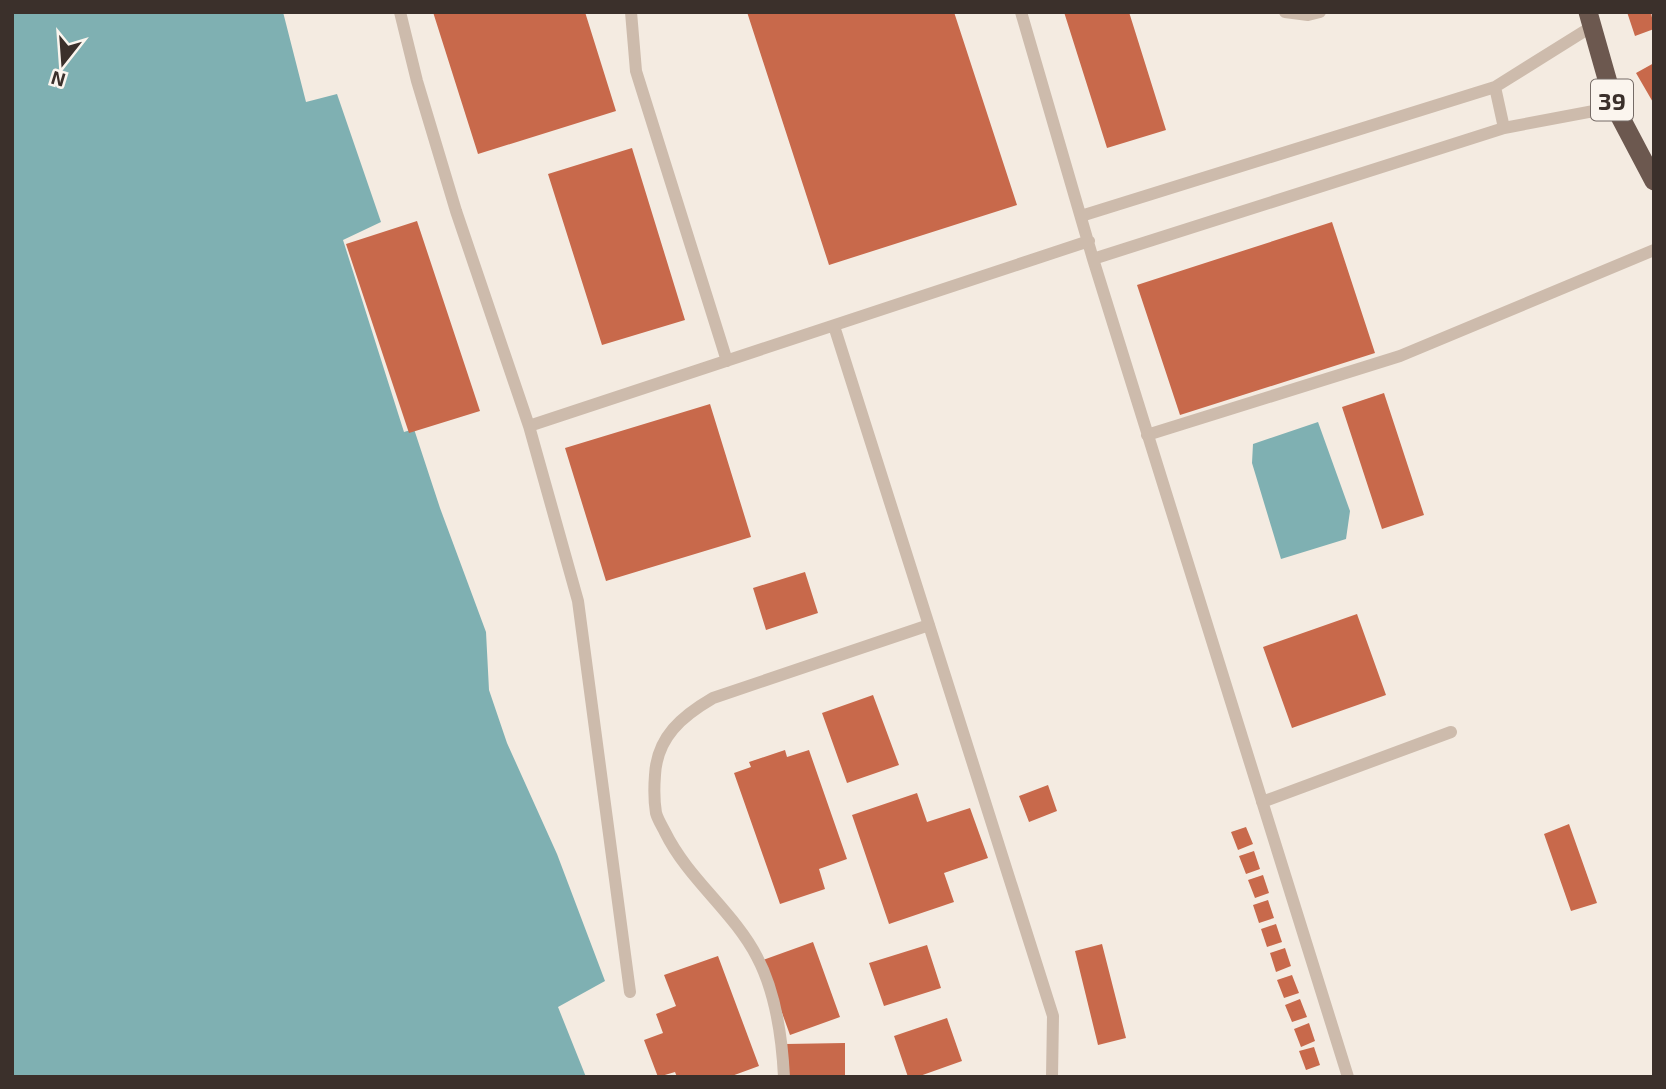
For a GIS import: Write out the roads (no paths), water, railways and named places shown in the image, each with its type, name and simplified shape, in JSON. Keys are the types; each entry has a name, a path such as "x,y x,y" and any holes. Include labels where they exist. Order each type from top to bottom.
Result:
{"highway":[{"name":"39","path":"1589,20 1615,107 1654,181"}],"lane":[{"path":"400,12 417,81 456,211 529,426 578,601 630,992"},
{"path":"631,12 636,71 727,361"},
{"path":"1021,12 1147,435 1348,1077"},
{"path":"1285,12 1308,15 1320,12"},
{"path":"1081,216 1495,87 1589,20"},
{"path":"1495,87 1504,128"},
{"path":"1093,259 1504,128 1615,107"},
{"path":"529,426 1089,241"},
{"path":"1147,435 1400,356 1654,250"},
{"path":"834,326 1053,1016 1052,1077"},
{"path":"784,1077 782,1043 773,1001 757,957 674,851 657,816 655,767 663,744 673,729 687,713 713,698 929,625"},
{"path":"1262,802 1451,732"}],"water":[{"path":"12,12 283,12 306,102 337,94 381,222 343,240 404,432 414,429 486,632 489,690 507,743 557,854 605,981 558,1007 586,1077 12,1077"},
{"path":"1318,422 1350,511 1346,539 1281,559 1252,463 1253,444"}]}
